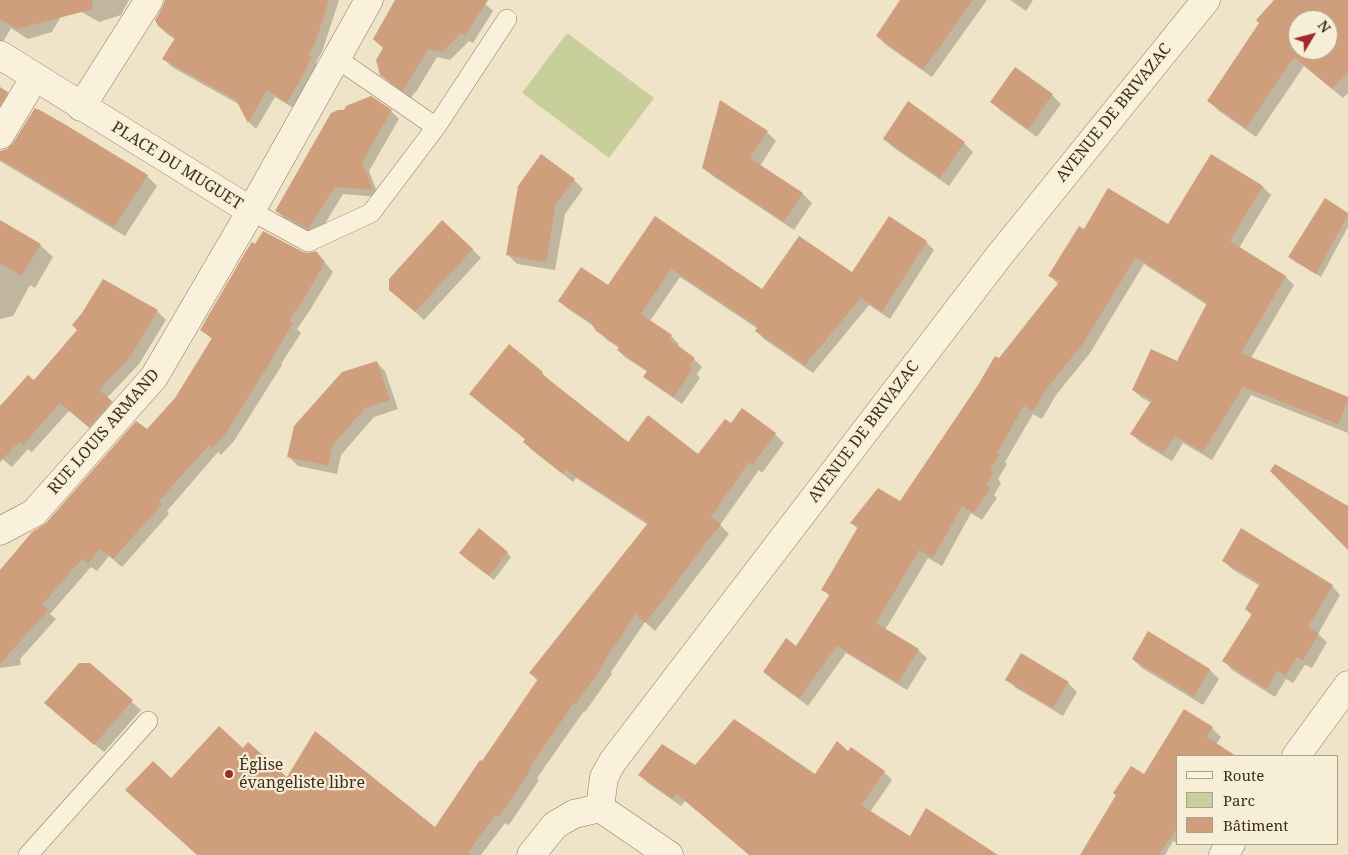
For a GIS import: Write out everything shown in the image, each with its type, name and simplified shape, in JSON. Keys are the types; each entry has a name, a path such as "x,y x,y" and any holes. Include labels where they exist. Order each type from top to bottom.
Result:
{"street":[{"path":"81,106 148,0"},
{"name":"PLACE DU MUGUET","path":"0,56 251,211 369,0"},
{"name":"AVENUE DE BRIVAZAC","path":"600,808 604,777 613,761 999,256 1206,0"},
{"path":"0,135 35,77"},
{"name":"RUE LOUIS ARMAND","path":"0,532 34,513 154,377 251,211"},
{"path":"1297,755 1348,686"},
{"path":"532,855 555,825 574,814 600,808 668,855"}],"lane":[{"path":"251,211 308,242 371,214 436,127 507,19"},
{"path":"336,58 436,127"},
{"path":"28,855 148,720"}],"green space":[{"path":"567,33 654,98 609,158 522,93"}],"building":[{"path":"0,0 92,0 93,9 17,29 0,19"},
{"path":"165,0 329,0 315,44 309,53 311,57 307,68 287,103 267,90 248,123 236,100 162,59 175,38 158,26 155,20"},
{"path":"395,0 488,0 465,36 461,33 442,52 428,49 403,91 380,75 376,60 383,48 373,39"},
{"path":"900,0 973,0 923,70 876,36"},
{"path":"1274,0 1348,0 1348,72 1332,89 1298,60 1338,60 1338,10 1288,10 1288,60 1292,60 1246,128 1207,101 1259,23 1256,20"},
{"path":"1015,67 1053,94 1028,129 990,102"},
{"path":"0,87 8,92 0,105"},
{"path":"371,96 392,110 362,162 373,190 335,187 308,229 275,211 331,113 344,110 346,106"},
{"path":"720,100 768,131 750,158 803,193 784,222 702,168"},
{"path":"908,101 965,142 940,178 883,139"},
{"path":"35,108 148,175 114,227 0,159 0,151 7,149 13,143"},
{"path":"541,154 575,179 556,204 546,262 506,255 518,186"},
{"path":"1211,154 1263,186 1230,241 1286,276 1241,353 1348,397 1338,424 1243,387 1203,452 1175,436 1163,453 1130,434 1152,400 1132,390 1151,349 1177,361 1207,303 1136,257 1082,345 1048,387 1033,411 1024,406 997,453 1000,454 990,470 994,473 986,486 990,488 974,513 962,506 933,558 919,550 876,623 919,649 898,683 837,646 799,698 763,672 786,638 796,646 830,594 821,590 858,527 850,523 878,488 900,501 978,385 995,356 999,358 1060,281 1048,276 1079,226 1084,229 1108,188 1168,224"},
{"path":"1325,198 1348,213 1348,215 1316,274 1288,257"},
{"path":"655,216 762,289 799,236 852,272 889,216 927,241 882,312 861,298 805,365 755,331 758,327 671,269 641,314 672,335 669,339 695,358 689,366 693,368 674,397 643,377 647,371 617,350 619,347 596,331 591,323 558,301 581,267 608,285"},
{"path":"0,220 41,244 21,276 0,263"},
{"path":"442,220 473,249 415,312 389,290 389,279"},
{"path":"263,231 303,252 316,251 325,262 302,302 289,320 293,323 274,356 226,433 212,448 209,445 159,501 162,504 113,559 100,549 88,564 82,559 42,605 48,610 0,664 0,570 32,532 46,523 136,421 147,429 175,398 212,338 200,330 246,251 252,242 255,244"},
{"path":"103,279 158,310 131,356 99,390 112,401 89,427 60,403 23,445 19,442 0,462 0,406 28,375 34,380 77,330 72,325 82,313"},
{"path":"509,344 543,372 542,374 628,442 648,415 698,454 725,419 731,423 742,408 776,433 753,465 749,462 711,517 721,524 645,623 636,614 604,664 576,704 574,703 529,768 531,770 499,817 495,815 468,853 471,855 197,855 125,790 153,761 171,778 219,726 243,748 248,742 287,777 315,731 435,827 538,679 529,673 648,523 566,470 563,474 523,442 525,439 469,394"},
{"path":"377,361 390,400 365,408 333,445 328,466 287,457 294,426 342,372"},
{"path":"1275,464 1348,506 1348,550 1270,471"},
{"path":"479,528 508,552 489,576 459,553"},
{"path":"1241,528 1333,585 1308,627 1319,633 1303,661 1297,657 1285,676 1278,671 1266,689 1222,661 1252,614 1245,609 1260,583 1222,561"},
{"path":"1148,631 1210,669 1194,697 1132,659"},
{"path":"1021,653 1069,682 1053,708 1005,680"},
{"path":"79,663 90,663 133,700 94,745 44,703"},
{"path":"1184,709 1213,727 1207,737 1234,755 1176,755 1176,829 1158,855 1080,855 1116,795 1113,793 1131,766 1144,774"},
{"path":"734,719 815,774 837,741 848,751 851,747 885,771 861,805 910,836 926,808 998,855 749,855 677,794 672,799 638,775 662,744 695,765"}],"place":[{"name":"Église évangeliste libre","path":"229,774"}]}
